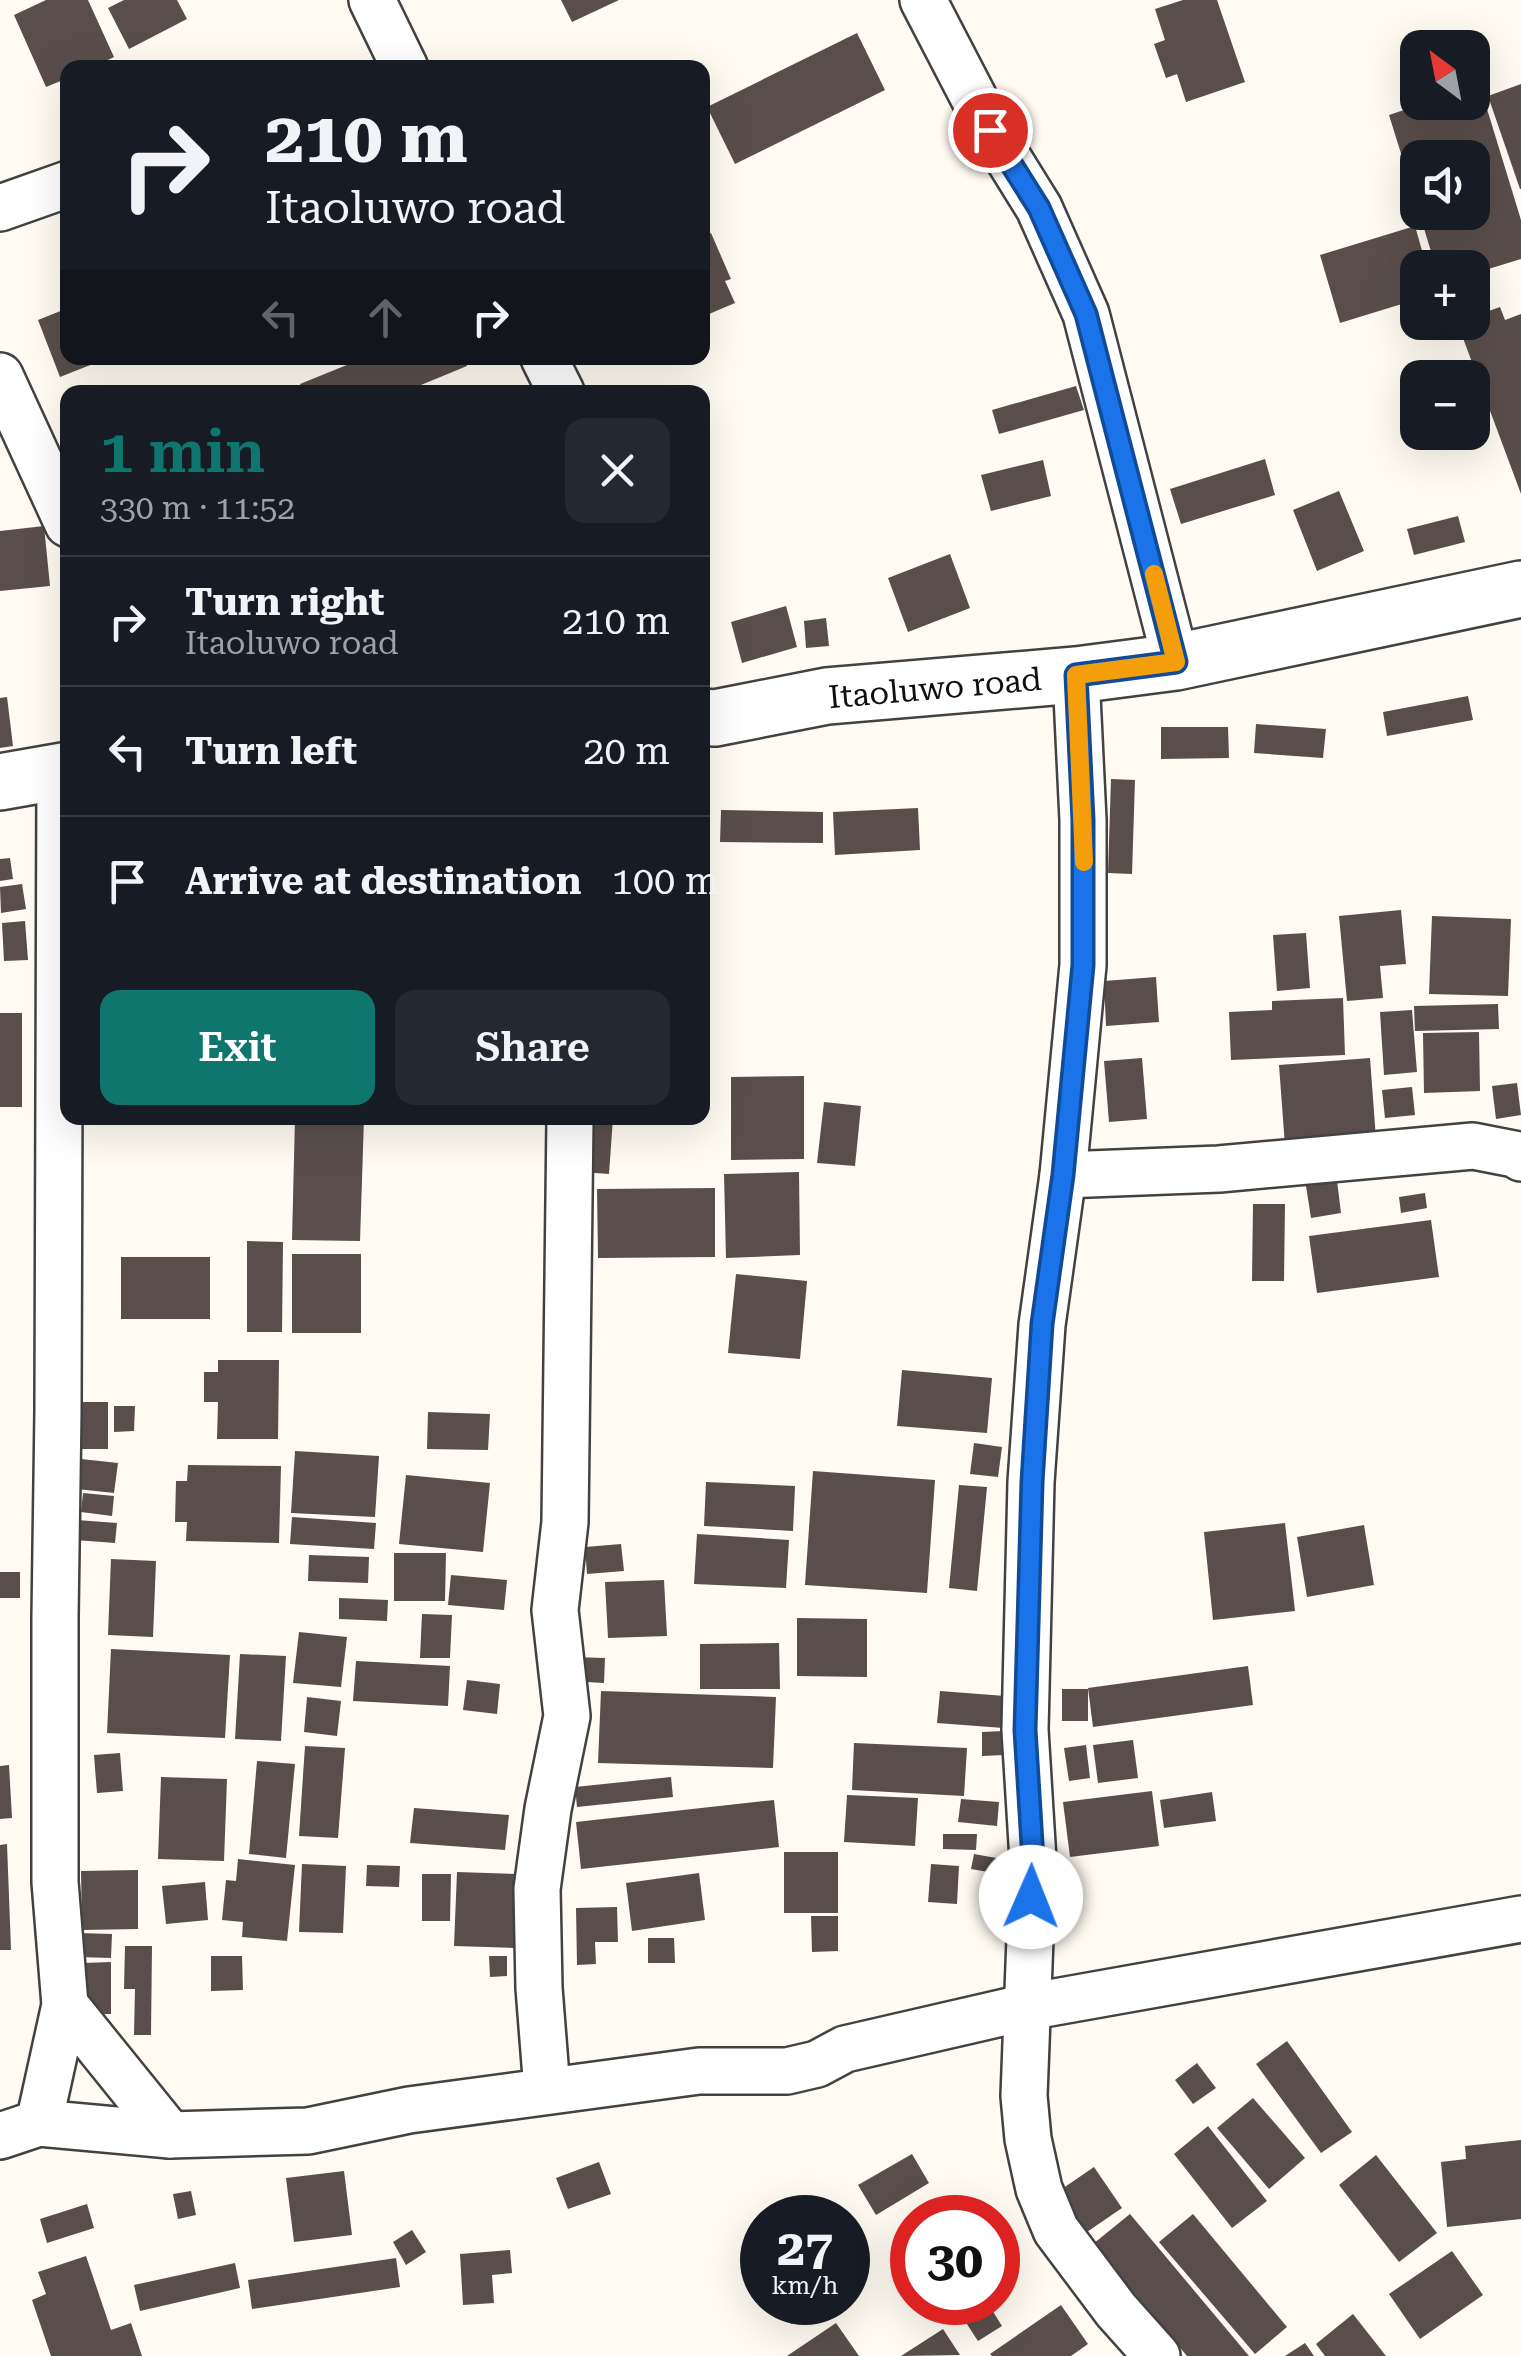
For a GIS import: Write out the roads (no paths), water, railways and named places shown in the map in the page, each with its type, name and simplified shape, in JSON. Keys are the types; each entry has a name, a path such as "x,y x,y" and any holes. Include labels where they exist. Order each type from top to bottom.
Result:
{"street":[{"path":"372,0 397,60"},
{"path":"924,0 990,130 1039,208 1086,314 1176,662"},
{"path":"0,208 60,187"},
{"path":"0,376 60,507"},
{"name":"Itaoluwo road","path":"710,709 1176,662 1521,588"},
{"path":"1076,675 1083,820 1083,965 1063,1175 1042,1324 1032,1482 1025,1730 1033,1860 1024,2096 1039,2189 1056,2230 1116,2310 1158,2356"},
{"path":"0,782 60,773"},
{"path":"61,1125 54,1616 56,1882 65,2005 20,2130 170,2135 308,2131 409,2110 698,2071 787,2071 817,2064 845,2050 1027,2007 1521,1919"},
{"path":"547,2090 537,1888 567,1716 556,1610 564,1522 570,1125"},
{"path":"1063,1175 1219,1168 1472,1146 1518,1154 1521,1158"},
{"path":"65,2005 170,2135"}]}
